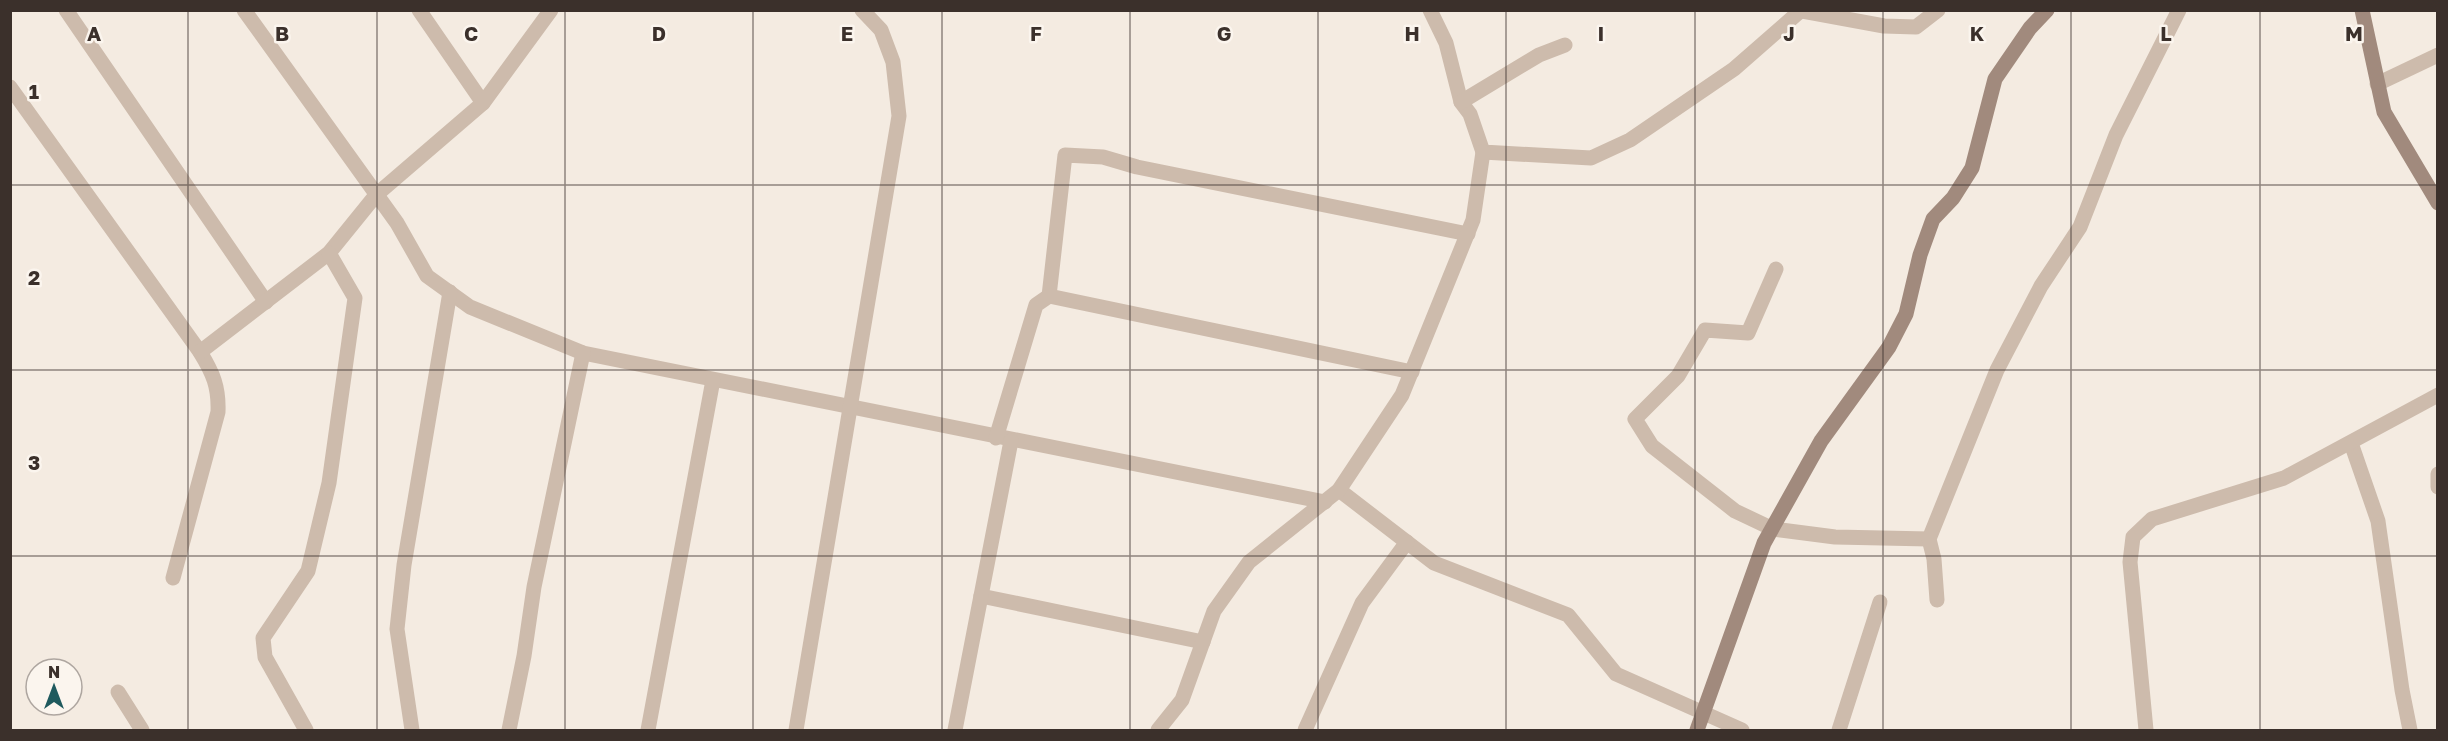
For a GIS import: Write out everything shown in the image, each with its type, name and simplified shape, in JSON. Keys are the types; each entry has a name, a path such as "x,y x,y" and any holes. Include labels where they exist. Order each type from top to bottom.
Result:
{"street":[{"path":"66,10 266,302"},
{"path":"244,10 397,223 427,276 470,307 583,353 1004,440 1325,502"},
{"path":"419,10 483,103"},
{"path":"200,352 329,253 376,195 483,103 551,10"},
{"path":"796,730 899,116 893,62 881,30 862,10"},
{"path":"1158,730 1182,700 1214,611 1249,562 1339,490 1402,395 1468,234 1473,220 1484,152 1470,114 1461,102 1446,43 1430,10"},
{"path":"1484,152 1591,158 1630,140 1734,69 1798,11 1884,26 1917,27 1938,10"},
{"path":"1697,730 1764,543 1821,441 1889,346 1906,314 1920,255 1933,219 1953,198 1972,168 1995,79 2030,28 2047,10"},
{"path":"1937,600 1934,559 1929,539 1997,370 2041,286 2080,227 2116,135 2179,10"},
{"path":"2362,10 2384,112 2438,203"},
{"path":"1461,102 1539,56 1565,45"},
{"path":"2377,84 2438,55"},
{"path":"10,87 200,352 211,370 219,393 218,412 173,578"},
{"path":"1049,296 1065,155 1103,157 1148,169 1468,234"},
{"path":"306,730 265,657 263,638 308,571 329,483 355,298 329,253"},
{"path":"1776,269 1748,333 1705,330 1677,376 1635,419 1652,446 1735,511 1773,529 1835,537 1929,539"},
{"path":"412,730 397,629 404,565 450,292"},
{"path":"955,730 981,596 1004,440 1036,305 1049,296 1412,372"},
{"path":"509,730 524,656 534,586 583,353"},
{"path":"648,730 714,380"},
{"path":"2146,730 2130,562 2133,537 2152,519 2284,478 2438,395"},
{"path":"2351,443 2378,521 2402,690 2410,730"},
{"path":"2438,474 2438,487"},
{"path":"1339,490 1434,563 1568,615 1616,674 1742,730"},
{"path":"1305,730 1362,603 1407,542"},
{"path":"981,596 1203,642"},
{"path":"1839,730 1880,602"},
{"path":"118,692 142,730"}]}
